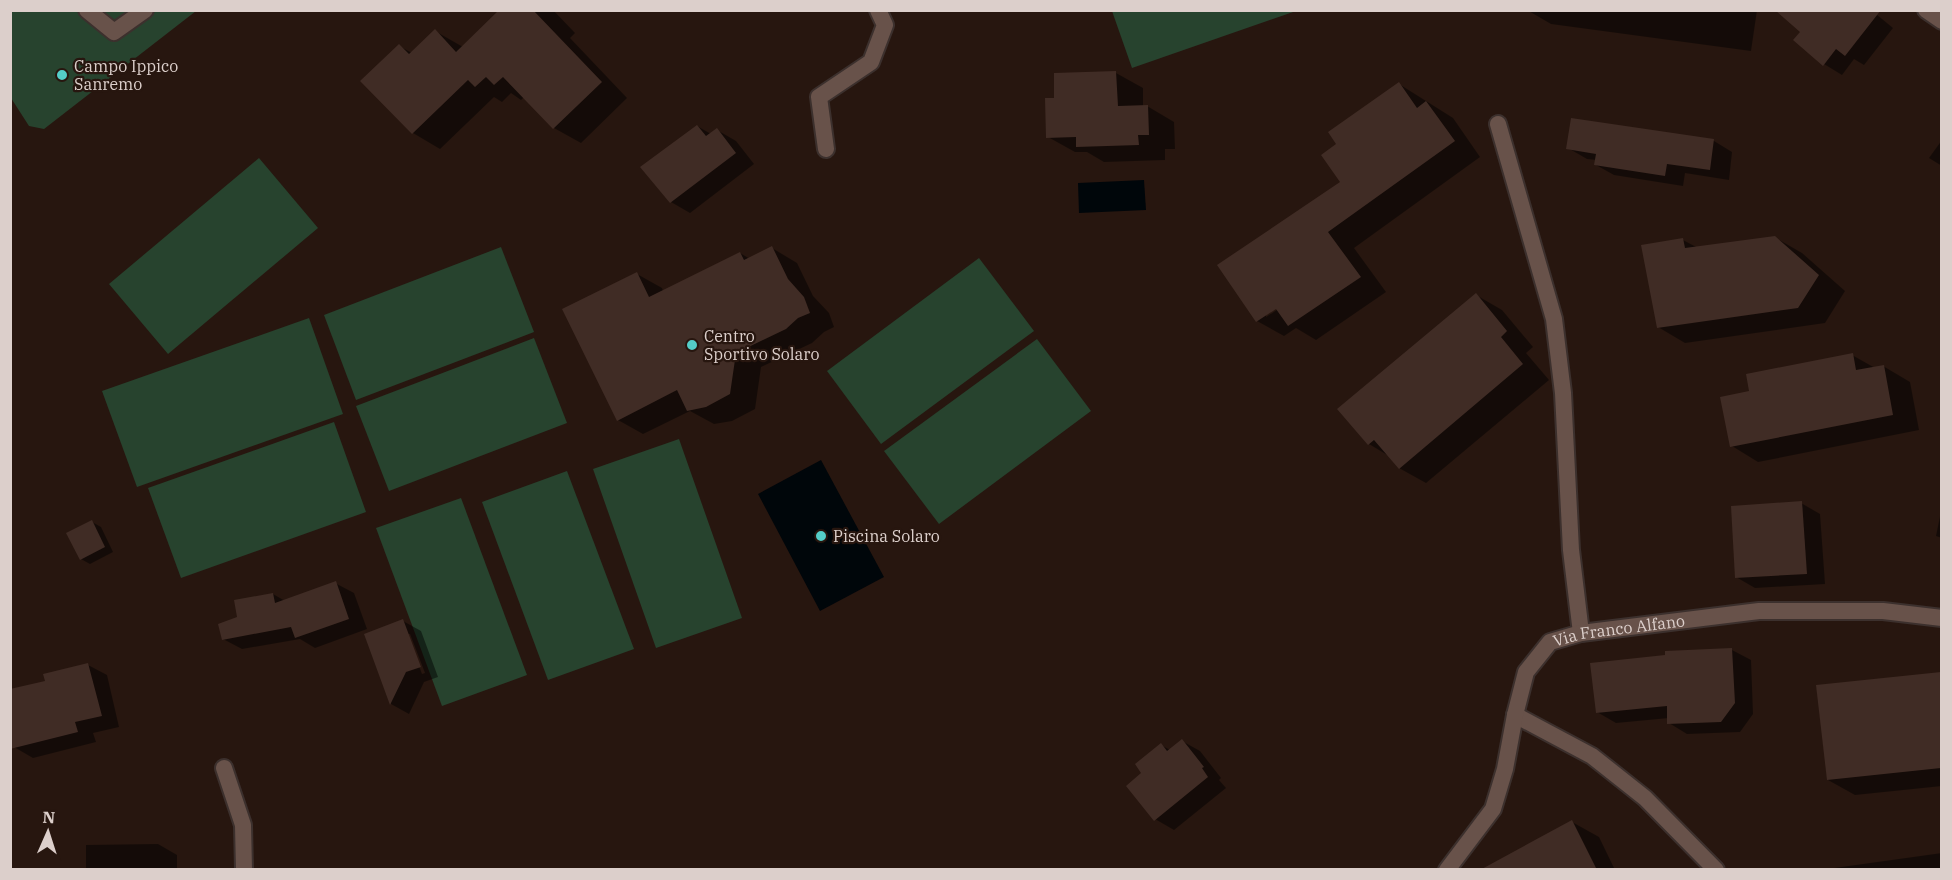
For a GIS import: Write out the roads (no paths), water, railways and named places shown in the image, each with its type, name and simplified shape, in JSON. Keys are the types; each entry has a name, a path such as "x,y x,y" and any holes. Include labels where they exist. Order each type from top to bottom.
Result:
{"street":[{"path":"87,10 114,32 145,10"},
{"path":"826,149 819,97 871,62 885,25 878,10"},
{"path":"1926,10 1941,21"},
{"path":"1498,124 1554,319 1563,393 1570,538 1581,633"},
{"name":"Via Franco Alfano","path":"1447,870 1493,808 1505,769 1526,672 1550,642 1581,633 1759,611 1883,610 1941,618"},
{"path":"1515,715 1592,756 1645,798 1716,870"},
{"path":"224,768 243,825 244,870"}],"place":[{"name":"Campo Ippico Sanremo","path":"62,75"},
{"name":"Centro Sportivo Solaro","path":"692,345"},
{"name":"Piscina Solaro","path":"821,536"}]}
